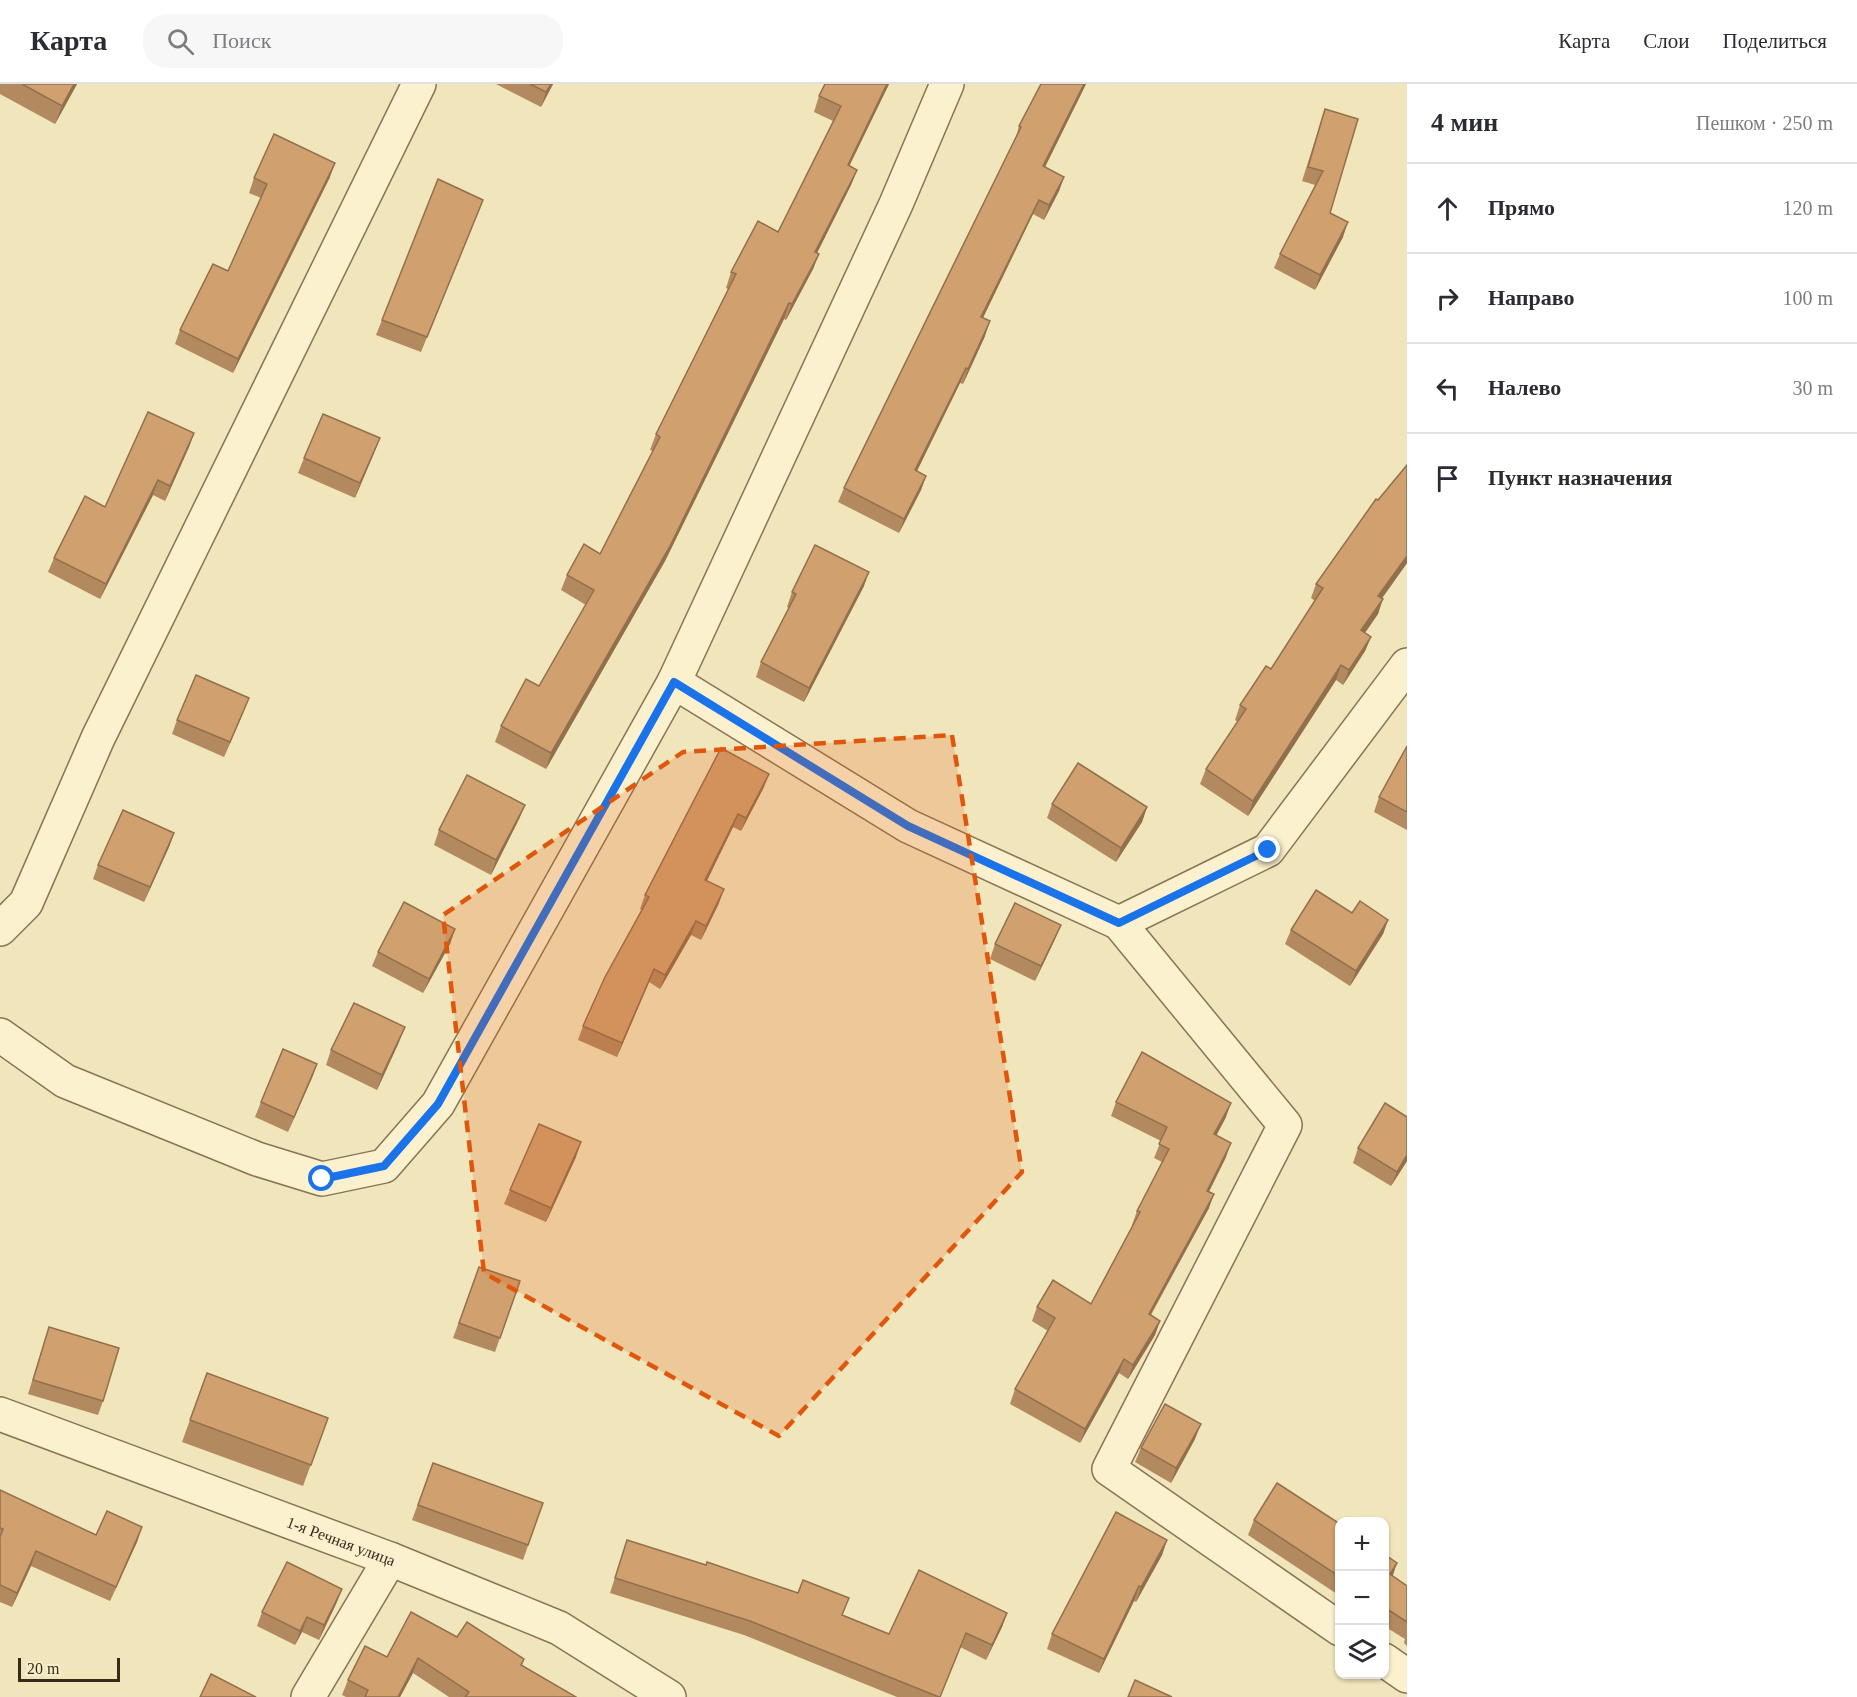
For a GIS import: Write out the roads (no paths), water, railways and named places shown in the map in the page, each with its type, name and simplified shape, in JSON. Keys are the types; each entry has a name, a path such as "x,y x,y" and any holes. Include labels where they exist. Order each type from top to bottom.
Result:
{"street":[{"path":"0,929 26,903 98,738 419,84"},
{"path":"0,1035 65,1081 257,1159 322,1179 384,1166 438,1104 674,682 896,204 947,84"},
{"path":"1119,923 1268,850 1407,665"},
{"path":"674,682 908,826 1119,923 1285,1125 1109,1469 1335,1626"},
{"name":"1-я Речная улица","path":"0,1414 390,1559 559,1628 669,1697"},
{"path":"308,1697 390,1559"},
{"path":"1389,1663 1407,1676"}]}
